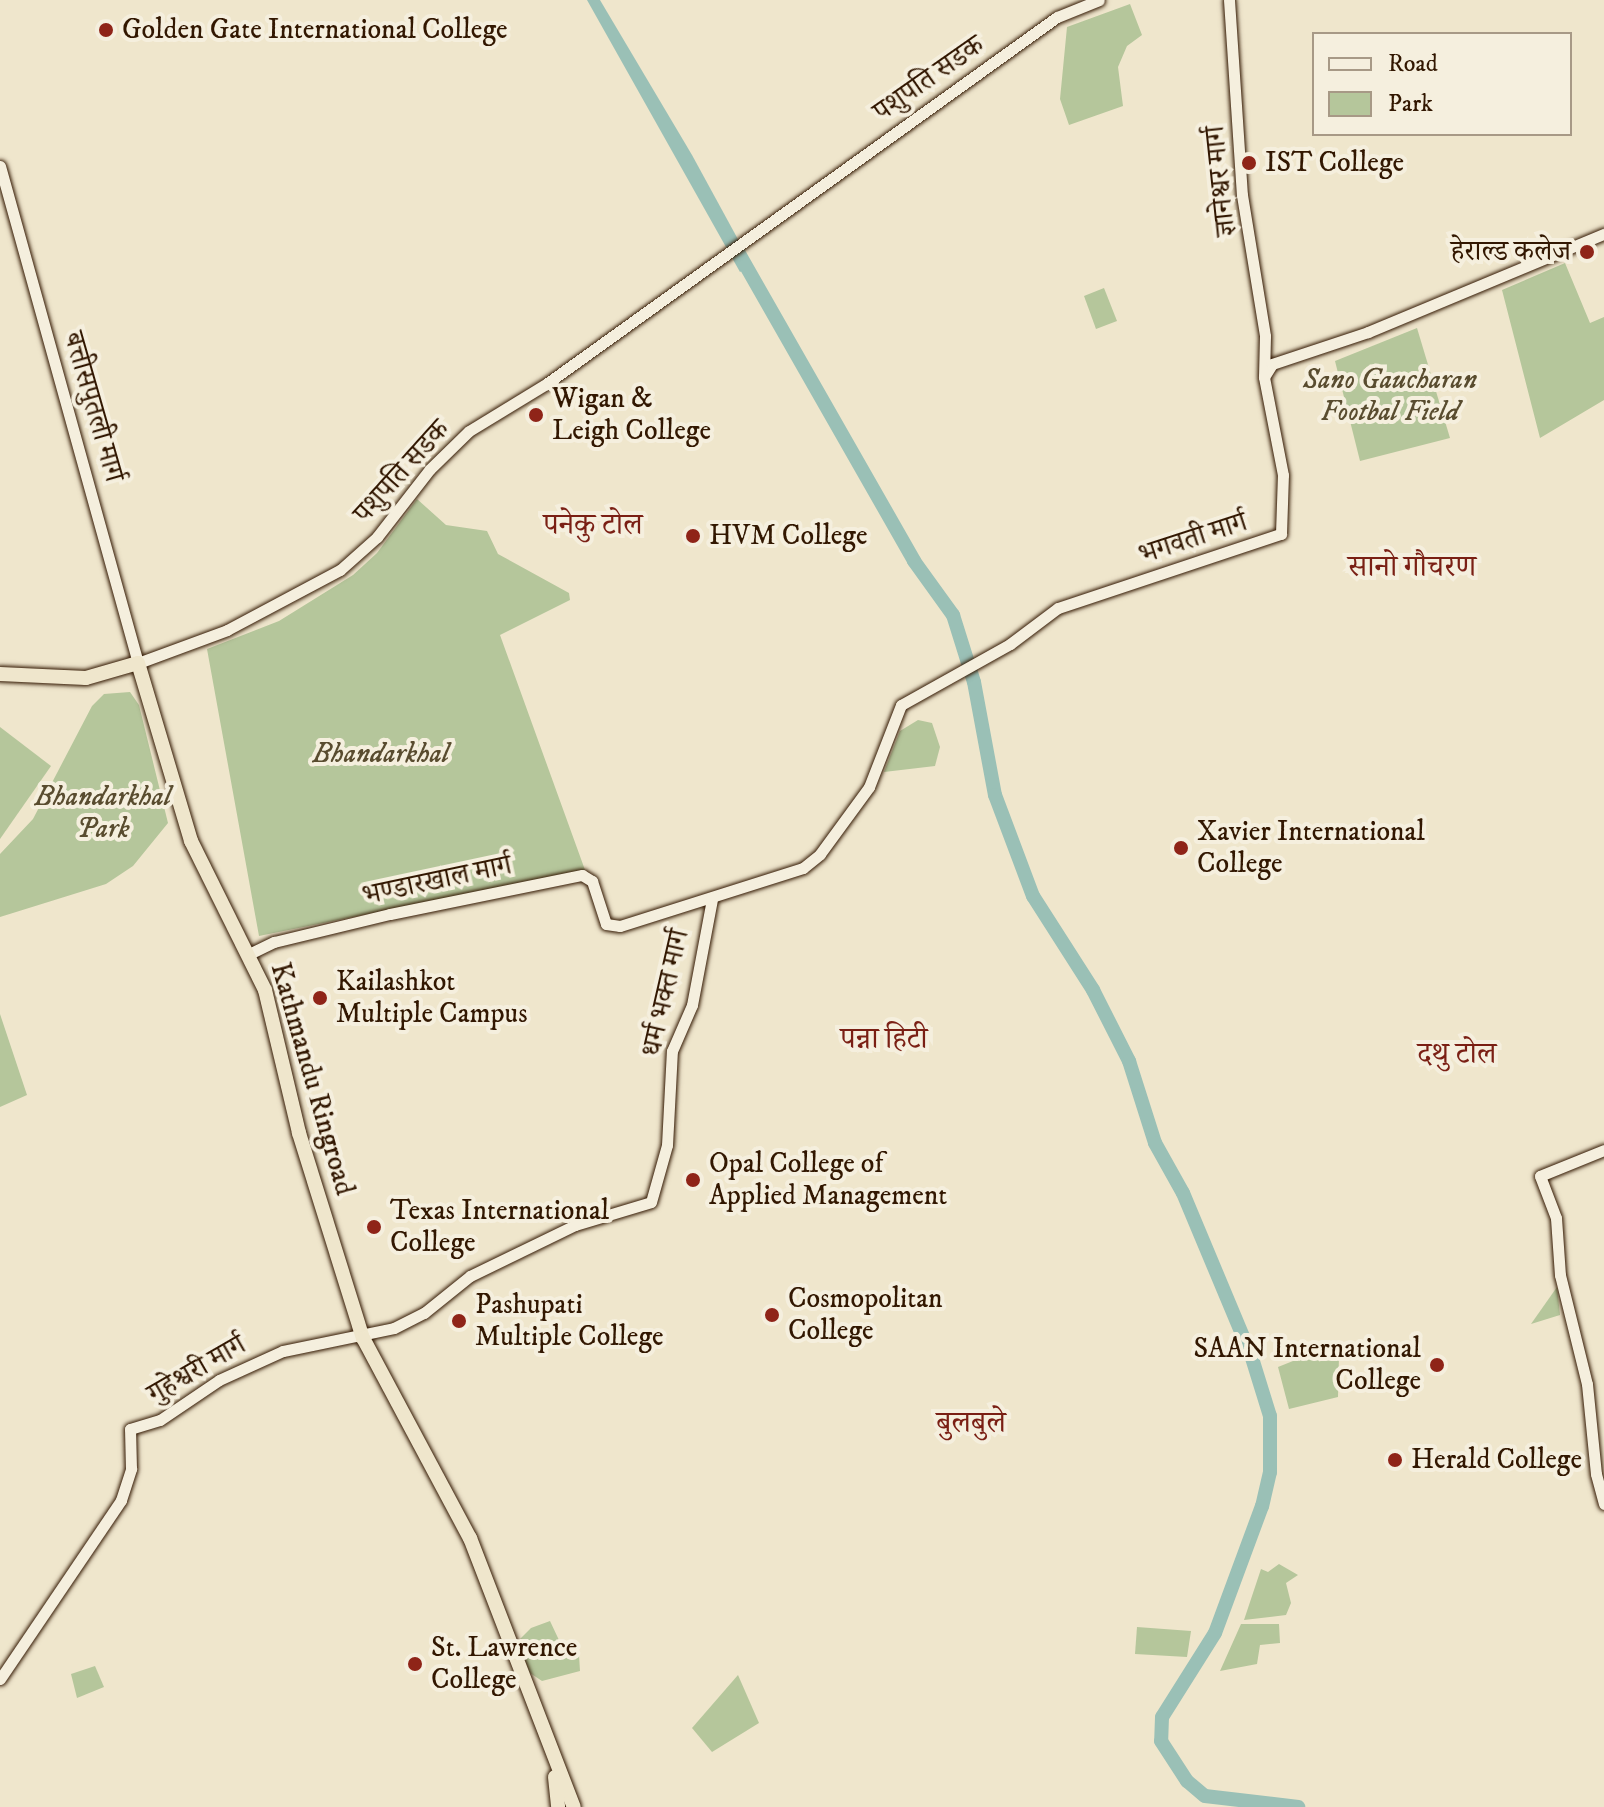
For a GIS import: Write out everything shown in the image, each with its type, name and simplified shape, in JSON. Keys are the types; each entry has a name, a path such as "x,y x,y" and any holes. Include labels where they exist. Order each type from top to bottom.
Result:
{"highway":[{"path":"0,674 86,678 138,663"},
{"name":"Kathmandu Ringroad","path":"138,663 191,841 249,954 269,1005 299,1133 362,1335 470,1538 555,1769 573,1807"},
{"name":"Kathmandu Ringroad","path":"555,1769 558,1807"}],"main road":[{"name":"पशुपति सडक","path":"138,663 227,630 340,570 377,537 430,469 469,431 546,384 702,269 1057,17 1099,0"},
{"name":"ज्ञानेश्वर मार्ग","path":"1229,0 1242,195 1265,336 1264,377"},
{"name":"बत्तीसपुतली मार्ग","path":"0,166 138,663"},
{"path":"1264,377 1272,364 1604,234"},
{"path":"1265,336 1274,351 1289,358"},
{"name":"भगवती मार्ग","path":"1010,644 1058,608 1281,534 1283,475 1264,377"},
{"name":"धर्म भक्त मार्ग","path":"382,1332 424,1313 470,1276 575,1225 651,1202 667,1145 672,1051 696,992 712,899 812,862 875,777 901,705 1010,644"},
{"name":"भण्डारखाल मार्ग","path":"249,954 274,942 375,918 582,875 592,881 608,925 712,899"},
{"path":"1604,1150 1540,1176 1556,1218 1569,1317 1587,1384 1596,1474 1604,1504"},
{"name":"गुहेश्वरी मार्ग","path":"130,1429 147,1427 264,1359 297,1347 382,1332"},
{"path":"0,1679 121,1500 131,1469 130,1429 166,1411 213,1377 270,1350 362,1335"}],"green space":[{"path":"1130,4 1142,35 1127,46 1118,67 1123,106 1069,125 1060,99 1067,27"},
{"path":"1565,263 1590,323 1604,317 1604,400 1540,438 1502,290"},
{"path":"1104,288 1117,321 1096,329 1084,296"},
{"name":"Sano Gaucharan Footbal Field","path":"1417,328 1450,438 1360,461 1335,361"},
{"name":"Bhandarkhal","path":"417,499 446,525 487,531 498,554 569,593 570,600 500,635 585,870 259,936 207,649 279,621 353,575 377,553"},
{"name":"Bhandarkhal Park","path":"130,692 139,705 168,823 133,866 106,884 0,917 0,854 33,819 92,706 104,694"},
{"path":"918,720 932,723 940,747 935,766 884,772 900,731"},
{"path":"0,727 51,766 0,839"},
{"path":"0,1014 27,1095 0,1107"},
{"path":"1557,1287 1560,1315 1531,1324"},
{"path":"1295,1342 1339,1356 1338,1397 1289,1409 1278,1367 1298,1359"},
{"path":"1279,1564 1298,1575 1286,1583 1291,1603 1286,1615 1244,1620 1261,1569 1268,1572"},
{"path":"550,1621 566,1655 579,1655 580,1671 542,1681 530,1673 518,1641 531,1628"},
{"path":"1241,1624 1279,1624 1280,1643 1260,1645 1257,1664 1220,1671"},
{"path":"1137,1627 1191,1631 1187,1657 1135,1654"},
{"path":"95,1666 104,1687 77,1698 71,1674"},
{"path":"738,1675 759,1723 712,1752 692,1728"}],"water":[{"path":"587,0 600,0 692,155 752,265 740,272"}],"waterway":[{"path":"738,252 914,561 953,615 974,682 995,795 1033,896 1093,990 1129,1061 1155,1143 1183,1193 1252,1358 1270,1416 1270,1472 1262,1506 1215,1633 1162,1717 1161,1741 1187,1781 1205,1796 1298,1807"}],"place":[{"name":"Golden Gate International College","path":"106,30"},
{"name":"IST College","path":"1249,163"},
{"name":"हेराल्ड कलेज","path":"1587,252"},
{"name":"Wigan & Leigh College","path":"536,415"},
{"name":"HVM College","path":"693,536"},
{"name":"Xavier International College","path":"1181,848"},
{"name":"Kailashkot Multiple Campus","path":"320,998"},
{"name":"Opal College of Applied Management","path":"693,1180"},
{"name":"Texas International College","path":"374,1227"},
{"name":"Cosmopolitan College","path":"772,1315"},
{"name":"Pashupati Multiple College","path":"459,1321"},
{"name":"SAAN International College","path":"1437,1365"},
{"name":"Herald College","path":"1395,1460"},
{"name":"St. Lawrence College","path":"415,1664"}],"district":[{"name":"पनेकु टोल","path":"593,526"},
{"name":"सानो गौचरण","path":"1412,568"},
{"name":"पन्ना हिटी","path":"884,1040"},
{"name":"दथु टोल","path":"1457,1055"},
{"name":"बुलबुले","path":"971,1424"}]}
